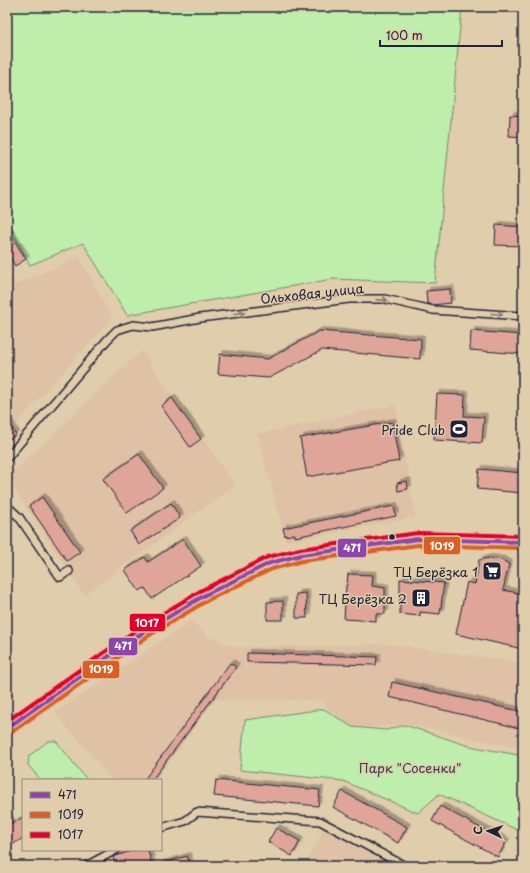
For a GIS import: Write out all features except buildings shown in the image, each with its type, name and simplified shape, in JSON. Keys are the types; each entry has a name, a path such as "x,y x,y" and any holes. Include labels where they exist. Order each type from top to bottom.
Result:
{"street":[{"name":"Ольховая улица","path":"7,458 117,330 133,326 152,327 200,318 349,299 385,299 433,310 523,316"},
{"path":"7,506 19,517 60,577 69,572"},
{"path":"7,728 145,631 205,595 270,563 301,555 418,539 523,542"},
{"path":"162,828 186,820 196,812 320,821 405,866"},
{"path":"86,866 114,851"}],"shaded area":[{"path":"79,257 112,318 7,434 7,272 15,285"},
{"path":"141,351 235,485 84,595 7,478"},
{"path":"395,405 416,517 286,541 257,434"},
{"path":"191,621 209,637 234,647 389,644 523,663 523,749 407,724 379,727 353,727 341,720 327,708 323,700 215,699 156,779 112,779 55,713"},
{"path":"324,828 391,866 304,866"}],"green space":[{"path":"7,7 462,7 435,283 333,279 127,315 83,243 30,265 7,221"},
{"name":"Парк \"Сосенки\"","path":"324,709 352,727 386,730 405,725 469,746 523,756 523,831 522,832 439,794 418,813 343,781 240,770 245,720"},
{"path":"48,741 56,741 86,779 40,779 28,765 29,756"}],"transit line":[{"name":"1017","path":"7,721 142,626 202,590 268,557 300,549 418,533 523,536"},
{"name":"471","path":"7,728 145,631 205,595 270,563 301,555 418,539 523,542"},
{"name":"1019","path":"10,733 148,636 208,600 272,569 302,561 418,545 523,548"}],"place":[{"name":"Pride Club","path":"459,429"},
{"name":"ТЦ Берёзка 1","path":"492,571"},
{"name":"ТЦ Берёзка 2","path":"421,598"}]}
